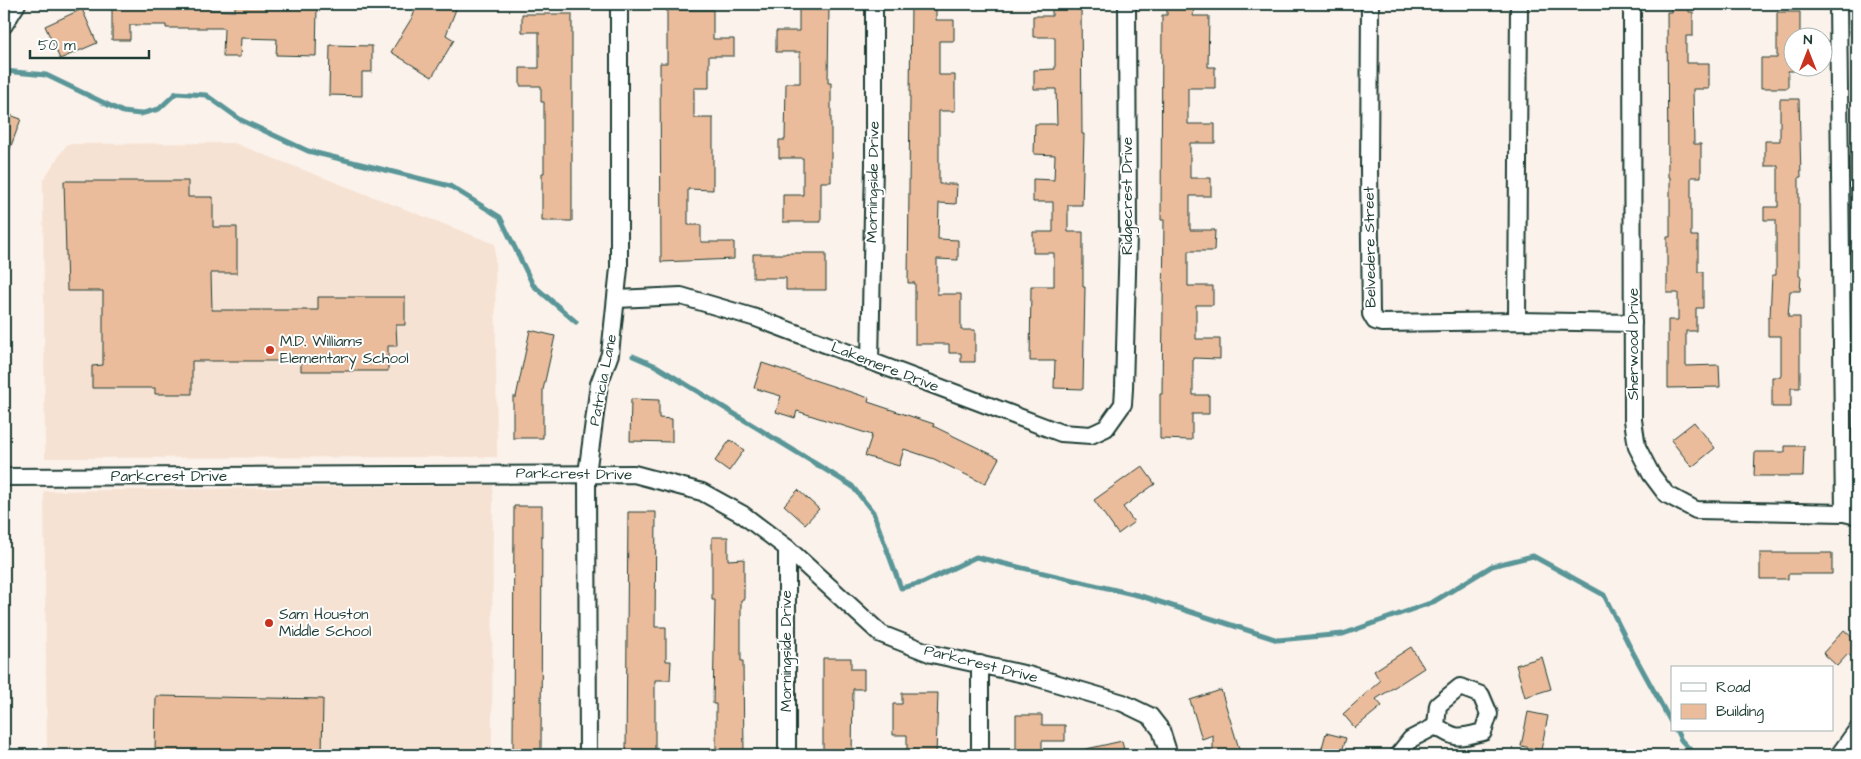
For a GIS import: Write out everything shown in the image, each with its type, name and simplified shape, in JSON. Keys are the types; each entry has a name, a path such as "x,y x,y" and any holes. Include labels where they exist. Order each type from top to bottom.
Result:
{"street":[{"path":"4,25 17,4"},
{"name":"Patricia Lane","path":"588,755 587,474 599,384 610,354 617,299 619,268 619,4"},
{"name":"Morningside Drive","path":"870,361 874,164 874,4"},
{"name":"Ridgecrest Drive","path":"1124,388 1128,234 1126,4"},
{"name":"Belvedere Street","path":"1370,4 1369,169 1371,314 1375,321 1382,323 1517,321 1633,323"},
{"path":"1517,321 1519,4"},
{"name":"Sherwood Drive","path":"1632,4 1633,420 1637,447 1651,474 1666,494 1696,510 1850,514"},
{"path":"1838,4 1850,514"},
{"name":"Lakemere Drive","path":"617,299 681,296 756,318 1061,433 1091,435 1106,428 1123,404 1124,388"},
{"name":"Parkcrest Drive","path":"4,477 634,474 702,492 742,514 787,548 881,634 932,654 1069,686 1123,702 1150,716 1161,730 1170,755"},
{"name":"Morningside Drive","path":"787,548 787,755"},
{"path":"980,664 980,755"},
{"path":"1398,755 1411,739 1436,726"},
{"path":"1839,755 1857,730"}],"shaded area":[{"name":"M.D. Williams Elementary School","path":"234,143 495,244 497,457 45,458 43,180 67,144"},
{"name":"Sam Houston Middle School","path":"493,485 492,755 47,755 44,491"}],"building":[{"path":"112,4 210,6 210,10 235,11 235,4 317,7 316,56 276,55 277,39 241,38 240,57 223,57 224,28 166,28 166,25 130,25 130,40 112,40"},
{"path":"417,4 458,4 446,35 454,40 432,77 391,52 413,16"},
{"path":"799,4 829,4 828,83 831,83 831,182 821,182 821,222 783,222 783,195 803,195 803,158 779,158 779,140 785,140 786,83 800,83 800,52 776,52 776,31 799,31"},
{"path":"911,4 936,4 936,20 954,20 954,41 939,41 939,75 955,75 955,111 939,111 939,184 957,184 956,204 939,203 938,239 958,240 958,260 937,259 937,294 961,294 961,330 975,330 975,362 961,362 961,353 949,353 949,344 915,344 915,283 908,283"},
{"path":"1052,4 1081,4 1082,134 1084,134 1082,205 1068,205 1068,232 1083,232 1083,287 1085,287 1083,389 1054,388 1055,361 1030,361 1031,286 1054,286 1054,253 1033,253 1033,232 1053,232 1053,202 1033,202 1033,179 1054,180 1055,155 1034,154 1035,124 1057,124 1056,89 1034,89 1034,70 1055,69 1055,37 1033,37 1033,16 1052,16"},
{"path":"1167,4 1194,4 1193,16 1209,16 1208,67 1215,67 1215,88 1188,88 1188,124 1215,124 1215,143 1190,143 1190,178 1211,178 1211,196 1190,196 1190,230 1215,230 1214,251 1188,251 1188,286 1213,286 1213,305 1196,305 1196,339 1220,339 1220,359 1193,358 1193,395 1209,395 1209,414 1192,414 1192,440 1160,439 1164,220 1161,220 1162,15 1167,15"},
{"path":"1671,4 1689,4 1689,12 1693,12 1693,36 1686,36 1686,63 1709,63 1709,89 1693,89 1694,144 1701,144 1701,177 1691,177 1691,236 1698,236 1698,272 1703,272 1703,308 1696,308 1696,331 1686,331 1686,366 1719,365 1720,387 1668,388 1668,320 1678,320 1678,293 1667,293 1667,237 1670,237 1670,177 1668,177 1667,12 1671,12"},
{"path":"82,9 97,43 60,59 45,26"},
{"path":"667,10 713,10 713,39 734,39 734,56 709,56 709,88 694,88 694,118 713,118 713,190 688,189 688,225 701,225 701,242 734,242 734,259 661,262 660,63 667,63"},
{"path":"1777,12 1800,12 1800,28 1784,28 1784,78 1788,78 1788,88 1761,88 1761,58 1777,58"},
{"path":"522,14 572,14 572,221 542,221 544,102 541,102 541,86 520,86 520,68 539,68 539,32 522,32"},
{"path":"330,45 372,46 372,72 362,72 362,96 329,95"},
{"path":"1780,99 1799,99 1801,177 1799,177 1799,276 1801,277 1800,291 1790,291 1788,317 1800,317 1800,388 1791,388 1791,407 1772,407 1772,377 1781,377 1781,336 1768,336 1772,275 1776,275 1776,220 1764,220 1764,207 1778,207 1778,166 1765,166 1765,141 1780,141"},
{"path":"4,113 21,119 5,162 4,161"},
{"path":"64,181 188,181 188,197 213,197 213,227 237,227 237,273 211,273 212,310 318,310 318,297 405,297 405,325 396,325 397,346 388,346 388,371 301,371 301,361 192,361 192,394 155,394 155,388 92,388 92,366 103,365 103,291 67,291"},
{"path":"826,253 826,290 786,290 786,278 753,278 753,254"},
{"path":"530,330 555,336 543,390 543,438 513,438 513,397 516,397"},
{"path":"762,363 869,398 868,402 934,424 933,426 999,458 985,484 934,459 904,449 899,466 865,456 872,435 797,411 795,418 776,412 781,396 754,388"},
{"path":"631,399 659,400 659,418 672,419 672,442 630,441"},
{"path":"1694,422 1715,448 1692,467 1671,440"},
{"path":"730,440 744,450 729,471 715,461"},
{"path":"1785,446 1804,446 1803,476 1754,476 1755,452 1785,452"},
{"path":"1142,466 1155,484 1123,507 1134,522 1118,534 1094,500"},
{"path":"798,490 819,509 805,524 784,505"},
{"path":"514,506 542,506 541,752 513,752"},
{"path":"628,512 656,512 655,627 666,627 666,661 671,661 670,680 655,680 655,753 626,753"},
{"path":"712,537 728,537 728,560 744,559 744,600 741,600 741,661 743,661 744,754 716,754 716,704 713,704 715,600 712,600"},
{"path":"1760,553 1832,553 1832,574 1788,574 1788,579 1760,579"},
{"path":"1844,630 1857,642 1857,662 1848,654 1837,666 1823,653"},
{"path":"1411,647 1424,668 1376,699 1382,706 1355,728 1343,714 1380,681 1374,671"},
{"path":"1542,657 1551,689 1525,697 1516,665"},
{"path":"823,658 851,658 851,669 864,669 864,689 853,689 852,755 823,755"},
{"path":"1221,690 1241,755 1213,755 1213,735 1202,739 1190,700"},
{"path":"902,693 938,693 936,755 907,755 907,735 893,735 893,704 902,704"},
{"path":"156,696 323,699 322,755 155,755"},
{"path":"1528,712 1548,716 1541,750 1521,746"},
{"path":"1016,715 1042,715 1042,725 1065,725 1065,741 1042,741 1042,753 1016,753"},
{"path":"1326,733 1346,738 1341,755 1320,755"},
{"path":"1122,741 1125,755 1082,755 1082,750"}],"waterway":[{"path":"4,71 46,75 123,112 140,114 159,109 176,93 206,95 241,120 308,151 450,186 500,217 533,285 576,322"},
{"path":"633,356 656,366 852,486 873,512 901,588 922,583 976,557 1141,596 1278,640 1343,634 1433,602 1492,566 1533,556 1604,595 1671,722"},
{"path":"1677,732 1681,740 1695,755"}],"place":[{"name":"M.D. Williams Elementary School","path":"270,350"},
{"name":"Sam Houston Middle School","path":"269,623"}]}
